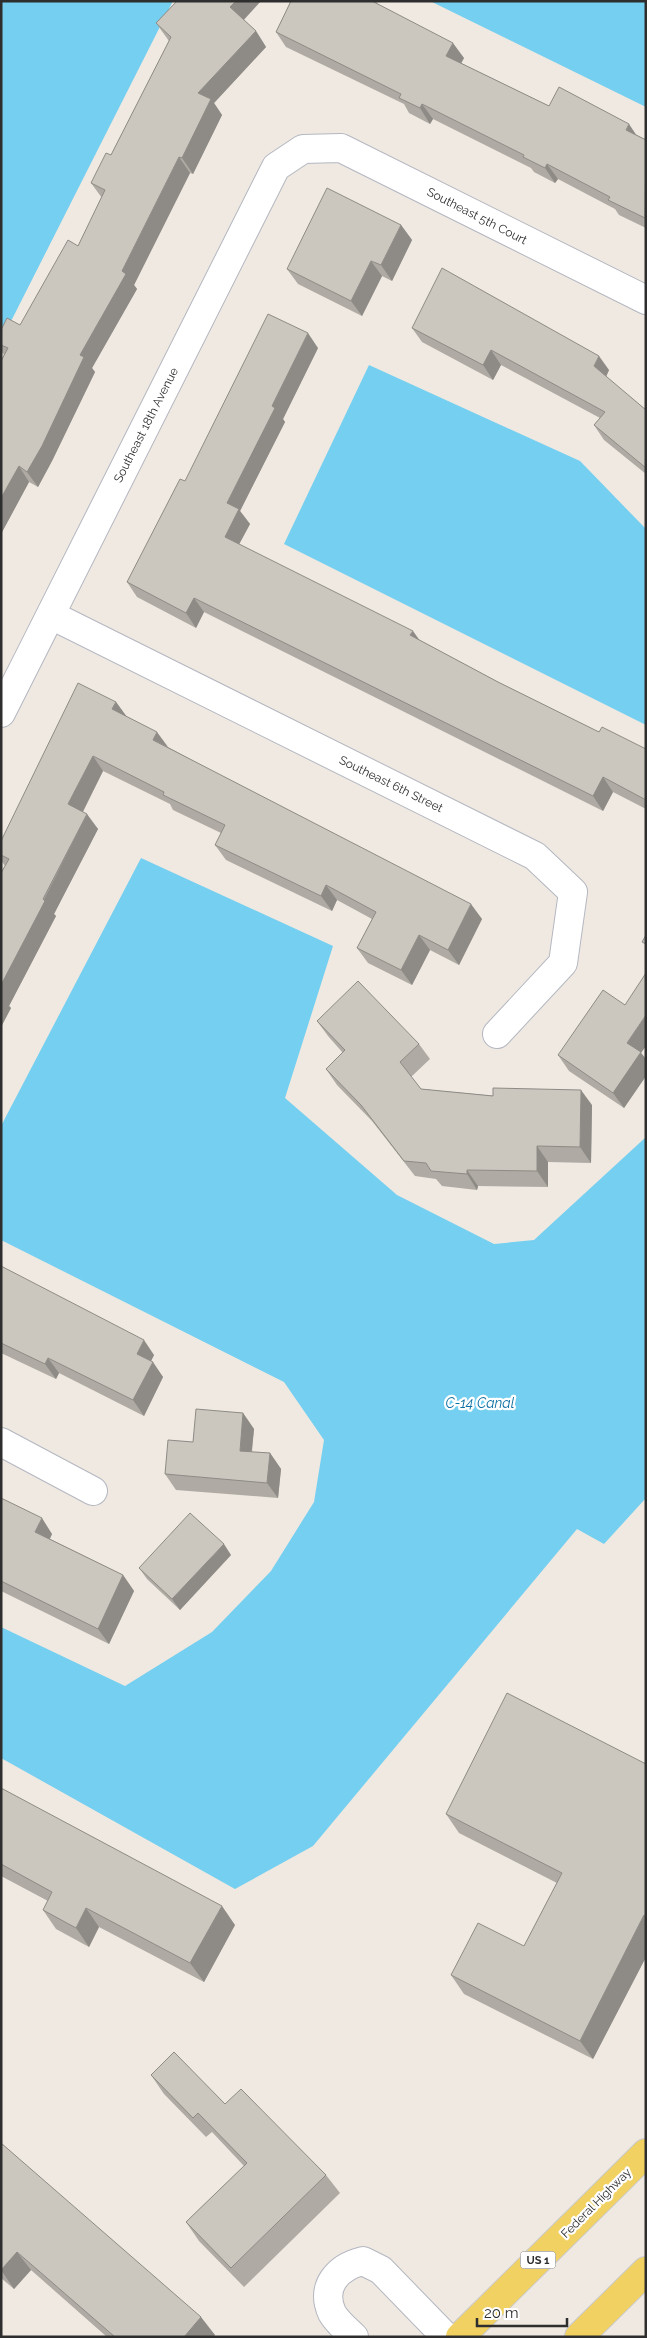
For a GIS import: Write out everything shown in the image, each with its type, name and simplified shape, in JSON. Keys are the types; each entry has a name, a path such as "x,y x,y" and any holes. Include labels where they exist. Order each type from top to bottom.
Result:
{"main road":[{"name":"Federal Highway","path":"460,2337 646,2153"},
{"path":"579,2337 646,2271"}],"street":[{"name":"Southeast 5th Court","path":"303,149 341,148 646,300"},
{"name":"Southeast 18th Avenue","path":"1,713 276,167 303,149"},
{"name":"Southeast 6th Street","path":"50,615 535,856 573,892 563,963 497,1034"},
{"path":"1,1442 94,1491"},
{"path":"354,2337 333,2315 327,2298 329,2287 337,2275 349,2264 363,2261 381,2270 446,2337"}],"water":[{"path":"1,1 173,1 1,341"},
{"path":"430,1 646,1 646,107"},
{"path":"369,365 580,461 646,529 646,725 284,544"},
{"name":"C-14 Canal","path":"141,858 333,946 285,1098 397,1195 494,1244 534,1240 646,1137 646,1498 604,1544 577,1529 313,1846 235,1889 1,1758 1,1627 125,1686 212,1632 271,1571 314,1502 324,1440 284,1382 1,1240 1,1126"}],"building":[{"path":"177,1 236,1 230,7 256,31 198,93 211,99 182,158 179,157 122,271 126,274 80,355 84,357 42,446 27,472 19,466 1,498 1,361 8,348 1,345 1,330 7,318 20,325 68,240 78,246 105,190 91,183 106,153 111,155 171,37 156,23"},
{"path":"291,1 372,1 453,43 446,56 549,106 559,87 629,124 626,130 646,140 645,218 608,200 610,197 547,164 545,168 523,157 524,155 422,104 420,108 399,98 401,94 276,32"},
{"path":"327,188 401,225 381,265 371,261 351,301 287,269"},
{"path":"442,268 599,356 594,366 646,410 646,468 594,425 605,412 491,350 483,365 412,328"},
{"path":"268,314 308,333 272,406 275,408 227,503 239,509 225,537 413,631 410,635 498,682 599,732 602,727 646,749 646,800 603,777 593,796 194,598 186,613 127,582 180,479 185,481"},
{"path":"78,683 116,702 112,709 157,732 153,740 471,904 448,950 419,935 401,970 357,948 376,912 326,885 321,896 215,845 225,825 163,795 164,792 93,756 68,804 87,814 43,899 45,901 1,985 1,873 9,859 1,855 1,841"},
{"path":"646,935 646,944 642,942"},
{"path":"646,973 646,1015 627,1043 641,1052 613,1093 558,1055 603,990 625,1005"},
{"path":"358,981 419,1044 400,1062 421,1089 493,1096 493,1088 581,1090 580,1147 537,1146 537,1171 467,1170 467,1174 431,1171 426,1163 404,1161 361,1105 326,1069 345,1050 317,1021"},
{"path":"1,1266 144,1340 137,1354 153,1362 133,1400 48,1358 45,1364 1,1343"},
{"path":"196,1409 243,1413 240,1451 270,1453 267,1483 165,1474 168,1440 193,1442"},
{"path":"1,1498 42,1518 35,1532 123,1575 98,1629 1,1581"},
{"path":"190,1513 224,1544 172,1599 139,1568"},
{"path":"507,1693 646,1764 646,1916 644,1915 580,2041 451,1975 478,1923 524,1946 562,1873 446,1814"},
{"path":"1,1788 222,1906 190,1963 86,1908 76,1928 43,1910 52,1892 1,1864"},
{"path":"174,2052 225,2104 241,2089 326,2175 231,2268 186,2222 247,2163 198,2113 193,2118 151,2075"},
{"path":"1,2143 201,2317 184,2337 115,2337 17,2252 1,2270"}]}
